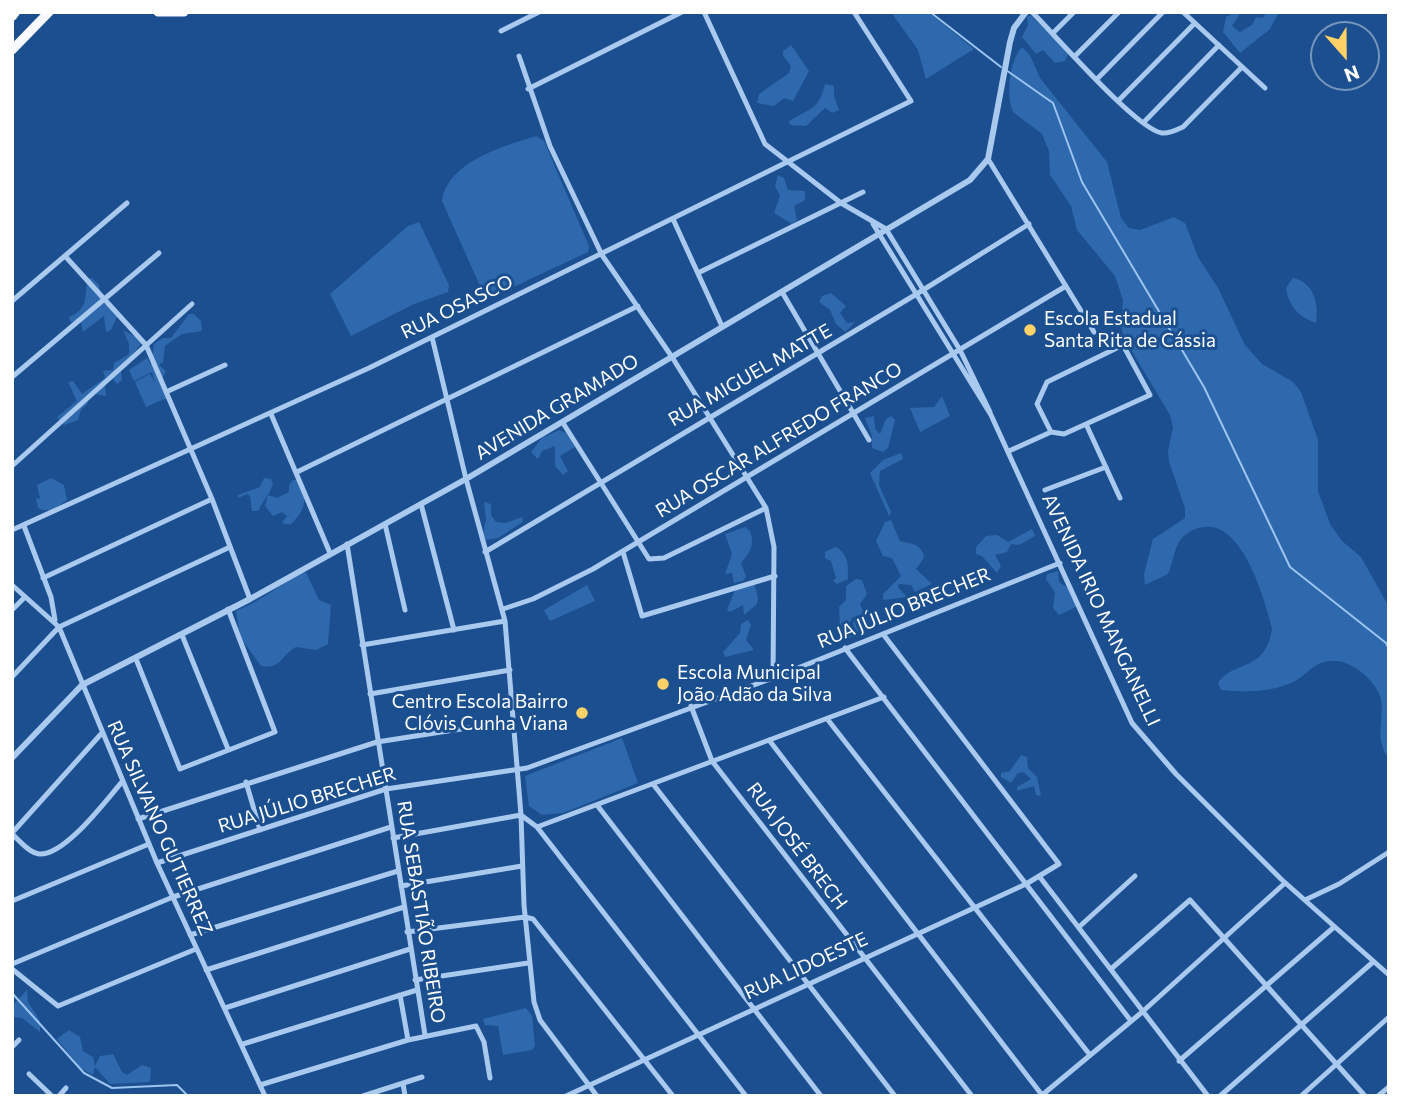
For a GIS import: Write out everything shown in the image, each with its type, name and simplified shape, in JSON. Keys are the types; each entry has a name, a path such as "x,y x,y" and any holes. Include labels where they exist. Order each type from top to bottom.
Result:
{"highway":[{"path":"12,50 49,12"},
{"path":"158,12 184,12"}],"street":[{"path":"500,31 539,12"},
{"path":"528,89 682,12"},
{"path":"704,12 765,144 841,203 873,224 886,229"},
{"name":"RUA OSASCO","path":"12,530 271,414 602,255 911,101 854,12"},
{"path":"1026,12 1014,28 988,159 1094,332"},
{"path":"1032,12 1118,101 1159,132 1171,132 1183,127 1241,67"},
{"path":"1053,33 1073,12"},
{"path":"1075,56 1119,12"},
{"path":"1098,78 1163,12"},
{"path":"1183,12 1265,88"},
{"path":"1118,101 1195,23"},
{"path":"1144,122 1219,45"},
{"path":"519,56 528,89 550,146 602,255 672,357 766,508 772,523 775,576 773,678"},
{"name":"AVENIDA GRAMADO","path":"12,758 82,685 250,599 563,423 970,180 988,159"},
{"path":"698,273 863,192"},
{"path":"12,301 127,203"},
{"path":"673,219 722,326"},
{"name":"RUA MIGUEL MATTE","path":"485,552 818,354 1029,223"},
{"name":"AVENIDA IRIO MANGANELLI","path":"873,224 951,356 991,415 1132,723 1146,742 1285,883 1389,975"},
{"name":"AVENIDA IRIO MANGANELLI","path":"886,229 960,350 986,399 991,415"},
{"path":"12,377 106,301 159,253"},
{"path":"65,256 146,345 212,499 250,599"},
{"name":"RUA OSCAR ALFREDO FRANCO","path":"503,609 553,590 623,552 1066,286"},
{"path":"782,292 869,440"},
{"path":"12,466 192,304"},
{"path":"297,472 638,306"},
{"path":"432,337 466,479 505,621 521,815 528,963 540,1020 597,1096"},
{"path":"1009,451 1051,432 1064,434 1150,395 1123,345 1046,382 1037,404 1051,432"},
{"path":"166,393 225,365"},
{"path":"271,414 330,553"},
{"path":"563,423 636,543 649,559 664,558 766,508"},
{"path":"1086,424 1120,498"},
{"path":"1045,490 1106,467"},
{"path":"43,578 212,499"},
{"path":"421,503 454,630"},
{"path":"385,524 405,610"},
{"path":"24,526 55,620"},
{"name":"RUA SEBASTIÃO RIBEIRO","path":"347,544 425,1035"},
{"path":"12,677 59,627 230,547"},
{"path":"623,552 642,616 775,576"},
{"name":"RUA JÚLIO BRECHER","path":"156,863 386,789 527,768 773,678 1060,563"},
{"name":"RUA SILVANO GUTIERREZ","path":"12,585 55,620 59,627 156,863 243,1044 265,1096"},
{"path":"12,610 25,597"},
{"path":"136,659 180,769 275,732 228,609"},
{"path":"362,645 505,621"},
{"name":"RUA LIDOESTE","path":"566,1096 752,1007 1026,884 1059,864 883,634"},
{"path":"182,635 228,749"},
{"path":"845,648 1130,1021"},
{"path":"370,694 510,670"},
{"path":"537,827 884,697"},
{"name":"RUA JOSÉ BRECH","path":"691,706 712,761 972,1096"},
{"path":"828,719 1090,1055"},
{"path":"138,819 377,742 512,720"},
{"path":"101,734 12,833 33,852 44,853 73,837 122,782"},
{"path":"769,740 1042,1095 1226,939 1285,883"},
{"path":"246,782 260,830"},
{"path":"653,783 895,1096"},
{"path":"597,804 821,1096"},
{"path":"393,838 521,815 537,827 746,1096"},
{"path":"196,949 58,1006 12,967 173,897 391,827"},
{"path":"12,901 149,845"},
{"path":"1305,900 1339,884 1389,852"},
{"path":"401,886 522,866"},
{"path":"190,935 398,871"},
{"path":"1039,876 1111,969 1141,1013 1208,1096"},
{"path":"1079,927 1135,876"},
{"path":"1111,969 1191,900 1365,1096"},
{"path":"206,970 404,907"},
{"path":"407,932 525,917 538,923 673,1096"},
{"path":"1180,1061 1333,928"},
{"path":"225,1007 410,949"},
{"path":"1220,1096 1373,962"},
{"path":"415,980 528,963"},
{"path":"243,1044 416,990"},
{"path":"400,995 408,1040"},
{"path":"1301,1096 1389,1017"},
{"path":"260,1085 425,1035 477,1026 484,1042 490,1078"},
{"path":"12,1047 19,1040"},
{"path":"29,1074 52,1096"},
{"path":"363,1096 422,1077"},
{"path":"403,1083 405,1096"},
{"path":"1378,1096 1389,1087"},
{"path":"59,1096 66,1088"}],"shaded area":[{"path":"891,12 928,12 974,49 926,79 918,50"},
{"path":"1241,12 1232,26 1240,32 1252,25 1256,17 1263,18 1266,12 1279,12 1270,29 1240,53 1223,32 1226,17"},
{"path":"1030,15 1069,52 1065,61 1055,63 1043,50 1036,54 1022,37 1028,25 1027,17"},
{"path":"791,45 809,71 793,101 784,98 774,106 757,103 759,94 789,73 791,66 783,56 783,51"},
{"path":"1022,47 1030,55 1040,78 1107,162 1121,218 1129,228 1140,230 1174,217 1185,223 1198,257 1218,288 1245,345 1262,364 1293,382 1301,392 1318,440 1318,491 1330,524 1342,541 1361,557 1389,607 1389,759 1381,740 1380,696 1371,681 1350,665 1325,662 1287,685 1269,689 1221,690 1218,683 1224,676 1263,653 1272,629 1258,583 1231,537 1219,529 1205,527 1192,530 1183,536 1179,543 1168,574 1145,585 1144,574 1153,539 1185,518 1185,508 1169,462 1168,451 1173,427 1170,415 1124,338 1121,326 1123,300 1115,276 1077,230 1071,206 1050,175 1049,151 1042,134 1013,112 1010,78 1014,61"},
{"path":"825,84 834,86 839,110 832,113 825,108 806,126 790,125 789,121 817,104"},
{"path":"536,136 544,141 589,246 588,252 494,296 488,295 480,286 442,201 446,187 454,176 479,158"},
{"path":"778,175 784,178 788,190 805,191 805,200 794,206 797,220 792,224 774,213 780,196 775,186"},
{"path":"419,222 449,285 448,292 414,304 351,336 330,294 408,226"},
{"path":"92,278 99,285 103,304 113,307 118,315 111,330 106,332 104,316 83,332 81,322 70,322 69,317 83,307 87,280"},
{"path":"1293,278 1306,284 1314,295 1316,323 1299,314 1289,300 1286,288"},
{"path":"831,293 846,306 840,313 847,323 855,322 845,332 836,324 830,310 819,302 822,296"},
{"path":"189,314 194,314 201,321 202,331 182,334 165,346 163,362 159,365 166,371 162,379 167,398 163,400 160,395 162,400 146,407 135,382 150,374 155,383 152,372 134,381 129,370 147,358 151,365 154,344 163,338 171,338"},
{"path":"123,330 143,341 121,370 122,380 117,384 111,377 105,386 106,396 95,394 87,398 88,403 81,410 78,420 64,425 57,417 77,401 68,382 73,381 82,394 105,378 103,371 113,370 114,363 129,354 129,344"},
{"path":"942,396 950,416 920,432 910,408 934,407"},
{"path":"874,416 875,429 880,434 886,419 891,416 895,420 888,448 883,452 872,448 872,436 865,418"},
{"path":"559,430 566,433 575,447 560,456 568,471 563,475 555,466 555,446 542,451 538,459 531,452 542,438"},
{"path":"901,453 903,459 880,471 879,485 891,512 889,516 870,473 883,460"},
{"path":"51,478 64,485 67,500 53,509 42,510 38,508 36,498 40,499 37,485"},
{"path":"264,478 271,479 273,485 268,495 277,498 289,492 289,485 293,480 298,480 304,504 291,524 282,522 287,516 282,512 273,516 265,506 268,494 258,511 252,511 250,496 247,494 238,498 238,495 260,487"},
{"path":"484,502 491,504 491,515 496,522 506,523 522,517 523,522 498,538 486,540 483,535 486,519"},
{"path":"891,520 900,541 921,549 924,558 916,569 932,584 915,592 911,585 899,584 898,587 907,597 883,600 883,594 901,576 892,558 883,556 876,541 885,522"},
{"path":"745,527 750,531 752,541 749,552 741,563 746,576 743,581 734,583 732,573 725,574 732,554 725,534"},
{"path":"1032,529 1035,536 1019,545 1011,544 1007,552 995,555 1001,566 997,573 982,556 976,554 976,547 986,536 997,535 1008,542"},
{"path":"836,547 846,557 848,569 848,579 837,584 833,581 836,578 831,561 825,558 825,552"},
{"path":"301,570 307,574 319,600 331,605 328,644 316,650 296,647 277,664 261,666 240,637 236,611 270,593"},
{"path":"1058,571 1059,582 1068,588 1078,606 1059,615 1053,608 1055,593 1046,579 1047,574"},
{"path":"856,579 862,580 867,594 860,604 864,613 852,618 848,627 854,630 853,622 861,619 865,630 845,640 840,627 839,607 846,600 846,586"},
{"path":"754,583 757,604 744,615 743,605 730,612 727,610 735,590"},
{"path":"587,585 595,601 550,621 544,610"},
{"path":"748,620 751,625 746,640 754,650 725,657 723,652 740,633 741,624"},
{"path":"622,738 638,783 563,813 542,815 529,806 525,776"},
{"path":"1021,755 1027,757 1028,768 1037,777 1041,796 1036,795 1034,786 1017,791 1017,787 1031,779 1023,772 1018,773 1011,783 1001,777 1001,773 1010,771"},
{"path":"27,990 28,1002 40,1021 40,1032 22,1018 12,1017 12,1006"},
{"path":"526,1008 532,1016 535,1046 532,1050 503,1055 498,1026 485,1025 483,1019"},
{"path":"69,1030 80,1037 83,1051 93,1057 95,1066 100,1056 113,1054 122,1072 127,1075 142,1065 151,1068 150,1082 110,1084 95,1067 93,1075 81,1069 57,1039"}],"waterway":[{"path":"930,12 1001,67"},
{"path":"1006,70 1053,103 1082,182 1204,387 1290,567 1386,643 1389,649"},
{"path":"12,993 84,1073 112,1088 177,1085 188,1096"}],"place":[{"name":"Escola Estadual Santa Rita de Cássia","path":"1030,330"},
{"name":"Escola Municipal João Adão da Silva","path":"663,684"},
{"name":"Centro Escola Bairro Clóvis Cunha Viana","path":"582,713"}]}
